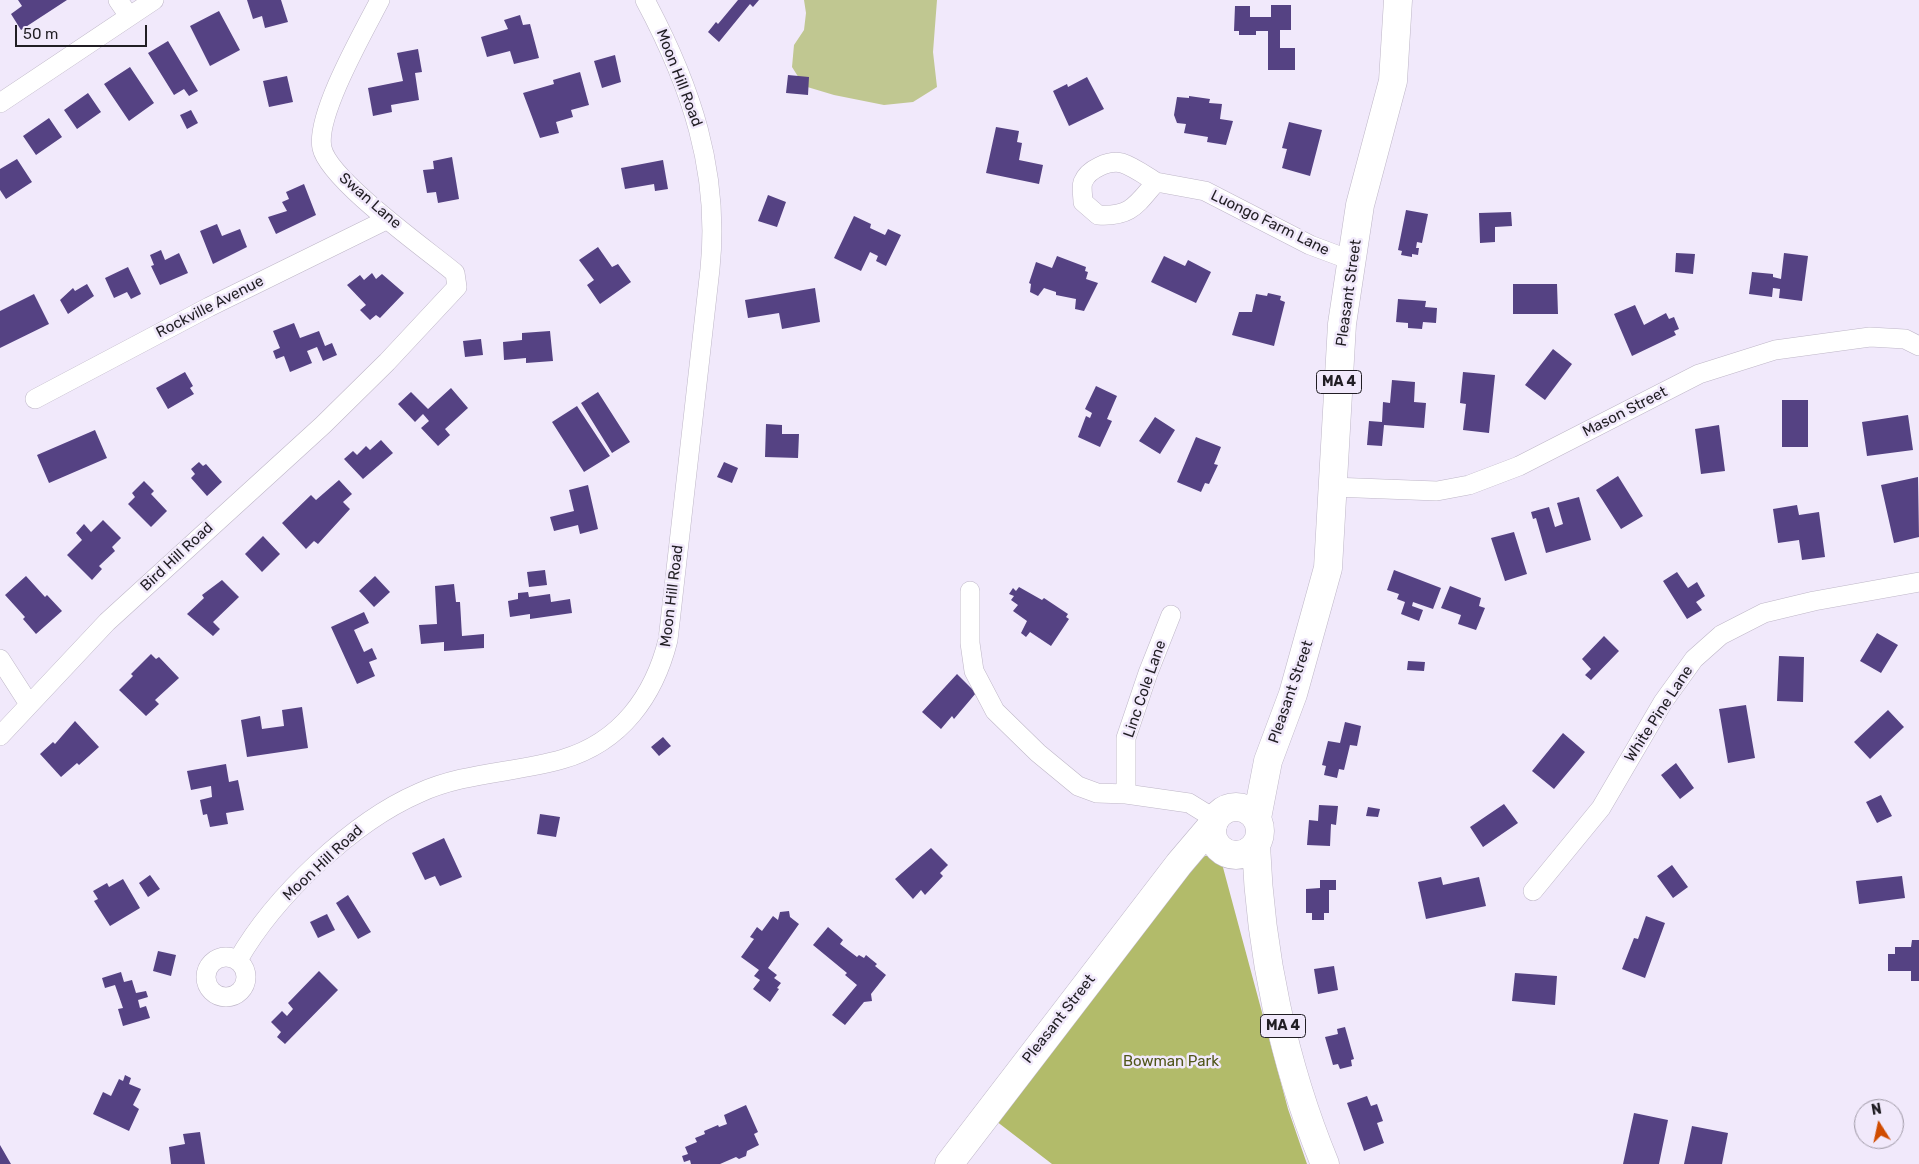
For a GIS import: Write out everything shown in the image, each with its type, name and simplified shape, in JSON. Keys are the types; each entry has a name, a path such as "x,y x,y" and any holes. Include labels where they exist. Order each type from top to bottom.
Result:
{"main road":[{"name":"Pleasant Street","path":"949,1164 1245,809 1257,818 1268,761 1293,694 1328,568 1342,324 1360,205 1393,81 1398,0"},
{"name":"Pleasant Street","path":"1222,835 1268,761"},
{"name":"MA 4","path":"1222,835 1258,883 1267,960 1294,1074 1325,1164"}],"street":[{"path":"118,0 129,16"},
{"path":"0,103 154,0"},
{"name":"Swan Lane","path":"362,387 457,287 454,273 406,232 386,220 333,168 322,148 322,127 331,100 380,0"},
{"name":"Moon Hill Road","path":"238,960 256,930 291,891 339,844 368,822 393,806 443,784 467,777 555,761 582,752 600,742 631,716 654,684 668,640 710,262 712,217 710,181 694,111 645,0"},
{"name":"Luongo Farm Lane","path":"1156,182 1206,191 1310,245 1353,261"},
{"name":"Rockville Avenue","path":"35,398 209,307 386,220"},
{"name":"Mason Street","path":"1332,487 1437,492 1469,485 1519,466 1700,374 1776,350 1870,337 1905,338 1919,346"},
{"name":"Bird Hill Road","path":"0,736 107,622 362,387"},
{"name":"White Pine Lane","path":"1533,891 1601,808 1662,702 1694,659 1721,635 1764,613 1814,601 1919,582"},
{"path":"970,591 970,643 974,671 995,711 1038,753 1078,786 1097,793 1126,794 1189,803 1222,835"},
{"name":"Linc Cole Lane","path":"1126,794 1126,738 1148,673 1171,615"},
{"path":"0,659 29,704"}],"green space":[{"path":"804,0 937,0 933,52 937,87 913,102 884,105 834,95 804,86 792,67 794,45 804,30 806,13"},
{"name":"Bowman Park","path":"1205,856 1217,856 1221,860 1288,1109 1307,1164 1052,1164 996,1121 1200,859"}],"building":[{"path":"18,0 67,0 21,30 11,14 22,6"},
{"path":"247,0 281,0 288,22 265,28 262,16 253,19"},
{"path":"738,0 759,0 753,7 750,4 719,42 708,32 716,22 718,24"},
{"path":"1271,5 1291,5 1291,30 1280,30 1280,48 1295,48 1295,70 1268,70 1268,31 1256,31 1256,35 1239,35 1239,31 1234,31 1235,6 1250,6 1250,17 1271,17"},
{"path":"219,11 240,50 210,66 190,26"},
{"path":"520,15 523,25 530,24 539,58 514,64 510,51 487,57 481,37 508,29 504,20"},
{"path":"168,41 198,91 189,96 184,89 174,95 148,53"},
{"path":"418,49 422,72 415,73 419,100 391,105 392,112 373,116 368,88 403,81 397,53"},
{"path":"615,55 621,82 602,88 594,61"},
{"path":"130,67 154,103 129,121 104,84"},
{"path":"580,72 589,105 571,110 573,117 556,122 559,133 540,138 523,93 554,84 553,80"},
{"path":"788,75 809,77 808,95 786,93"},
{"path":"287,76 293,102 269,107 263,81"},
{"path":"1087,77 1104,109 1069,126 1053,91 1067,84 1068,87"},
{"path":"88,93 101,112 77,129 64,110"},
{"path":"1189,96 1210,99 1209,103 1222,104 1220,119 1233,121 1226,145 1207,142 1208,137 1184,133 1186,124 1177,123 1174,115 1177,97 1189,98"},
{"path":"191,110 198,123 187,129 180,115"},
{"path":"49,118 62,137 36,155 23,136"},
{"path":"1289,122 1322,130 1310,176 1282,168 1287,149 1282,148"},
{"path":"996,127 1019,131 1017,142 1022,143 1019,160 1043,165 1039,184 986,173"},
{"path":"452,157 459,199 438,203 436,192 427,193 423,170 434,169 433,161"},
{"path":"17,159 32,182 6,199 0,190 0,169"},
{"path":"663,160 668,189 655,191 654,184 625,189 621,168"},
{"path":"304,184 316,215 276,234 268,217 287,211 282,202 289,199 286,192"},
{"path":"768,195 786,202 777,227 758,221"},
{"path":"1406,210 1428,214 1422,243 1417,242 1416,248 1419,248 1418,255 1412,254 1412,257 1401,255 1402,251 1398,250"},
{"path":"1511,212 1512,226 1495,227 1495,242 1480,243 1479,213"},
{"path":"854,216 871,224 870,228 885,235 888,229 901,235 886,266 876,261 878,256 870,252 861,271 834,258"},
{"path":"217,224 222,236 240,229 247,247 213,264 200,231"},
{"path":"598,247 612,267 618,264 631,282 600,304 587,285 594,280 579,260"},
{"path":"161,250 165,260 179,253 188,273 160,285 151,266 154,265 150,255"},
{"path":"1676,253 1695,254 1693,274 1675,272"},
{"path":"1784,253 1808,256 1802,301 1779,298 1780,289 1773,288 1772,297 1749,294 1752,272 1773,274 1773,277 1781,279"},
{"path":"1057,256 1086,267 1085,271 1088,272 1086,279 1098,283 1084,311 1075,309 1076,299 1056,295 1056,292 1044,288 1038,296 1030,292 1031,284 1029,283 1036,262 1052,268"},
{"path":"1164,256 1185,266 1188,260 1211,272 1196,303 1151,282"},
{"path":"128,267 141,294 131,299 127,292 114,298 105,278"},
{"path":"372,273 376,279 382,274 404,293 380,318 376,315 370,320 360,310 366,305 347,285 360,275 364,280"},
{"path":"87,284 94,296 68,314 60,300 73,288 75,291"},
{"path":"1513,284 1557,284 1558,314 1513,314"},
{"path":"815,288 820,322 782,329 779,313 748,318 745,300"},
{"path":"1268,293 1281,296 1280,300 1285,302 1274,346 1232,335 1239,312 1252,312 1256,294 1267,296"},
{"path":"34,294 49,324 0,348 0,311"},
{"path":"1398,299 1426,301 1425,307 1437,308 1436,323 1423,322 1422,329 1408,328 1408,323 1396,322"},
{"path":"1635,305 1644,325 1666,313 1669,319 1674,317 1679,329 1674,331 1676,335 1632,356 1614,314"},
{"path":"294,323 300,338 319,331 325,346 332,343 337,355 323,361 317,347 307,351 312,363 290,372 284,356 276,359 273,351 280,348 273,331"},
{"path":"550,331 553,361 526,363 526,358 504,360 503,342 522,340 522,333"},
{"path":"481,339 483,355 465,357 463,341"},
{"path":"1553,349 1572,364 1545,400 1525,385"},
{"path":"185,372 193,386 190,388 194,394 168,409 156,388"},
{"path":"1463,372 1495,375 1489,433 1463,430 1466,404 1460,403"},
{"path":"1392,380 1415,382 1414,402 1426,403 1424,428 1384,425 1382,446 1367,445 1369,421 1382,422 1383,402 1390,403"},
{"path":"1096,386 1117,396 1107,419 1112,421 1100,447 1078,437 1086,416 1090,418 1092,413 1085,409"},
{"path":"451,388 468,408 445,429 450,435 438,446 421,428 429,421 423,414 415,422 398,404 411,392 428,409"},
{"path":"598,392 630,442 612,453 581,403"},
{"path":"1782,400 1808,400 1808,447 1782,447"},
{"path":"577,406 610,456 584,472 552,422"},
{"path":"1908,415 1913,450 1867,456 1862,422"},
{"path":"1155,417 1175,430 1160,454 1139,441"},
{"path":"766,424 782,425 782,434 799,434 798,458 765,457"},
{"path":"1719,425 1725,471 1701,474 1695,429"},
{"path":"95,430 107,458 49,483 37,455"},
{"path":"1196,437 1221,447 1214,464 1218,465 1209,484 1205,483 1201,492 1177,482"},
{"path":"381,440 393,453 363,479 344,459 353,451 357,455 366,446 370,450"},
{"path":"199,462 203,466 206,464 222,482 207,496 191,478 195,474 191,469"},
{"path":"724,462 738,468 732,483 717,477"},
{"path":"1618,476 1643,516 1621,529 1596,490"},
{"path":"1918,477 1919,537 1894,543 1881,485"},
{"path":"339,480 352,494 343,502 350,509 318,544 314,541 306,549 282,523 311,495 316,500"},
{"path":"144,481 154,491 151,494 167,511 151,527 128,504 135,497 132,493"},
{"path":"588,485 598,529 580,534 578,525 554,531 550,517 574,511 569,490"},
{"path":"1579,497 1591,540 1546,553 1536,518 1533,519 1531,512 1549,507 1555,527 1563,524 1557,503"},
{"path":"1797,505 1799,515 1819,512 1825,557 1802,560 1799,540 1778,543 1773,509"},
{"path":"103,520 121,538 112,547 115,551 99,566 102,569 92,580 67,555 82,540 76,533 84,524 91,532"},
{"path":"1514,532 1527,574 1505,581 1491,538"},
{"path":"263,536 280,554 262,572 245,554"},
{"path":"545,570 547,585 529,587 527,572"},
{"path":"1394,570 1441,588 1433,609 1413,602 1412,606 1423,610 1419,621 1401,614 1405,602 1397,599 1399,594 1387,590"},
{"path":"1677,572 1688,588 1697,582 1705,596 1696,602 1702,610 1687,619 1663,581"},
{"path":"26,576 45,597 47,595 62,611 36,634 23,619 25,617 5,595"},
{"path":"375,576 390,592 374,607 359,591"},
{"path":"222,580 239,597 213,622 220,629 213,636 187,614 204,598 202,595"},
{"path":"454,584 456,602 460,602 462,636 484,634 484,648 444,651 444,642 421,644 419,625 437,624 435,586"},
{"path":"1450,586 1481,598 1479,606 1485,608 1476,630 1458,624 1461,615 1441,608"},
{"path":"1019,587 1042,600 1044,598 1068,614 1066,617 1069,619 1051,646 1030,632 1026,637 1021,633 1027,621 1013,611 1018,605 1011,600 1014,596 1009,594 1013,588 1016,591"},
{"path":"528,592 529,597 550,594 551,602 570,599 572,613 530,619 530,614 510,617 508,601 518,599 518,593"},
{"path":"364,612 369,623 354,630 364,652 372,648 377,659 369,662 375,676 357,684 331,627"},
{"path":"1877,633 1898,645 1881,673 1860,661"},
{"path":"1604,636 1619,651 1591,680 1585,675 1591,669 1582,659"},
{"path":"151,654 156,659 159,657 179,678 155,700 159,704 146,716 119,690 133,676 131,674"},
{"path":"1779,656 1804,657 1803,702 1777,701"},
{"path":"1408,661 1425,662 1424,671 1407,670"},
{"path":"957,674 976,693 954,719 952,716 941,729 922,712"},
{"path":"1746,705 1755,758 1728,763 1719,709"},
{"path":"302,707 308,748 247,757 241,720 260,716 262,729 284,726 282,710"},
{"path":"1888,710 1904,727 1870,759 1854,742"},
{"path":"75,721 99,747 79,765 77,763 61,777 40,754 53,742 55,744"},
{"path":"1345,722 1361,726 1357,746 1350,745 1344,770 1339,769 1337,778 1324,775 1326,766 1322,765 1328,741 1340,743"},
{"path":"1563,733 1585,752 1554,789 1532,771"},
{"path":"663,737 671,746 659,756 651,747"},
{"path":"1676,763 1694,788 1680,799 1661,775"},
{"path":"226,764 229,782 238,780 244,810 226,813 228,824 210,827 207,814 203,815 200,800 212,797 211,786 191,790 187,771"},
{"path":"1881,795 1892,816 1877,823 1866,802"},
{"path":"1504,804 1518,823 1483,847 1470,827"},
{"path":"1319,805 1338,806 1336,825 1331,824 1330,846 1307,845 1309,820 1318,821"},
{"path":"1368,807 1380,809 1378,817 1366,816"},
{"path":"540,814 560,817 556,837 537,834"},
{"path":"444,838 462,877 440,886 435,876 425,880 412,853"},
{"path":"931,848 948,865 940,873 943,876 925,895 921,890 913,899 895,879"},
{"path":"1672,865 1688,887 1673,898 1657,876"},
{"path":"150,875 160,889 148,897 139,883"},
{"path":"1902,876 1905,898 1859,904 1856,881"},
{"path":"1441,877 1443,885 1479,877 1486,906 1426,919 1418,882"},
{"path":"123,879 140,908 110,926 94,901 98,899 93,891 107,883 109,887"},
{"path":"1320,880 1336,880 1336,890 1329,890 1329,913 1324,913 1324,920 1312,920 1312,913 1306,913 1306,889 1320,888"},
{"path":"348,895 371,932 358,939 336,903"},
{"path":"789,911 790,917 799,924 768,968 777,975 774,978 781,983 770,1002 753,989 760,980 754,976 759,970 741,957 754,939 750,937 757,927 762,931 773,916 778,920 780,912"},
{"path":"327,914 335,930 318,938 310,922"},
{"path":"1646,916 1665,923 1645,978 1622,969 1634,938 1638,939"},
{"path":"828,927 843,940 840,944 857,957 859,955 864,958 866,955 886,975 871,994 872,1001 864,1002 845,1025 832,1015 857,985 845,975 847,973 813,945"},
{"path":"1912,940 1919,940 1919,981 1911,981 1911,971 1888,971 1888,954 1895,954 1895,947 1911,947"},
{"path":"158,951 176,955 171,976 153,971"},
{"path":"1334,966 1338,990 1318,994 1314,969"},
{"path":"319,971 338,990 285,1044 277,1037 281,1032 271,1022 282,1011 287,1016 293,1009 288,1003"},
{"path":"121,972 124,982 132,980 136,993 146,991 148,997 138,1000 140,1008 146,1006 150,1018 123,1026 118,1009 123,1008 115,985 105,988 102,978"},
{"path":"1515,973 1557,976 1555,1005 1512,1001"},
{"path":"1345,1027 1354,1059 1351,1060 1352,1066 1340,1069 1338,1064 1333,1065 1325,1037 1338,1034 1337,1029"},
{"path":"125,1075 131,1078 129,1084 141,1089 133,1105 139,1109 129,1131 93,1114 103,1092 111,1096 119,1079 123,1081"},
{"path":"1367,1096 1371,1106 1377,1104 1383,1121 1377,1123 1384,1143 1364,1151 1347,1103"},
{"path":"746,1105 758,1132 754,1134 759,1145 747,1151 746,1156 739,1159 736,1157 720,1164 691,1164 690,1160 684,1162 682,1156 688,1154 685,1147 697,1142 695,1138 705,1134 704,1131 718,1125 719,1127 727,1124 724,1115"},
{"path":"1634,1113 1668,1120 1659,1164 1623,1164"},
{"path":"1692,1126 1728,1133 1722,1164 1684,1164"},
{"path":"200,1132 205,1164 171,1164 169,1147 185,1144 183,1134"},
{"path":"0,1145 11,1164 0,1164"}]}
